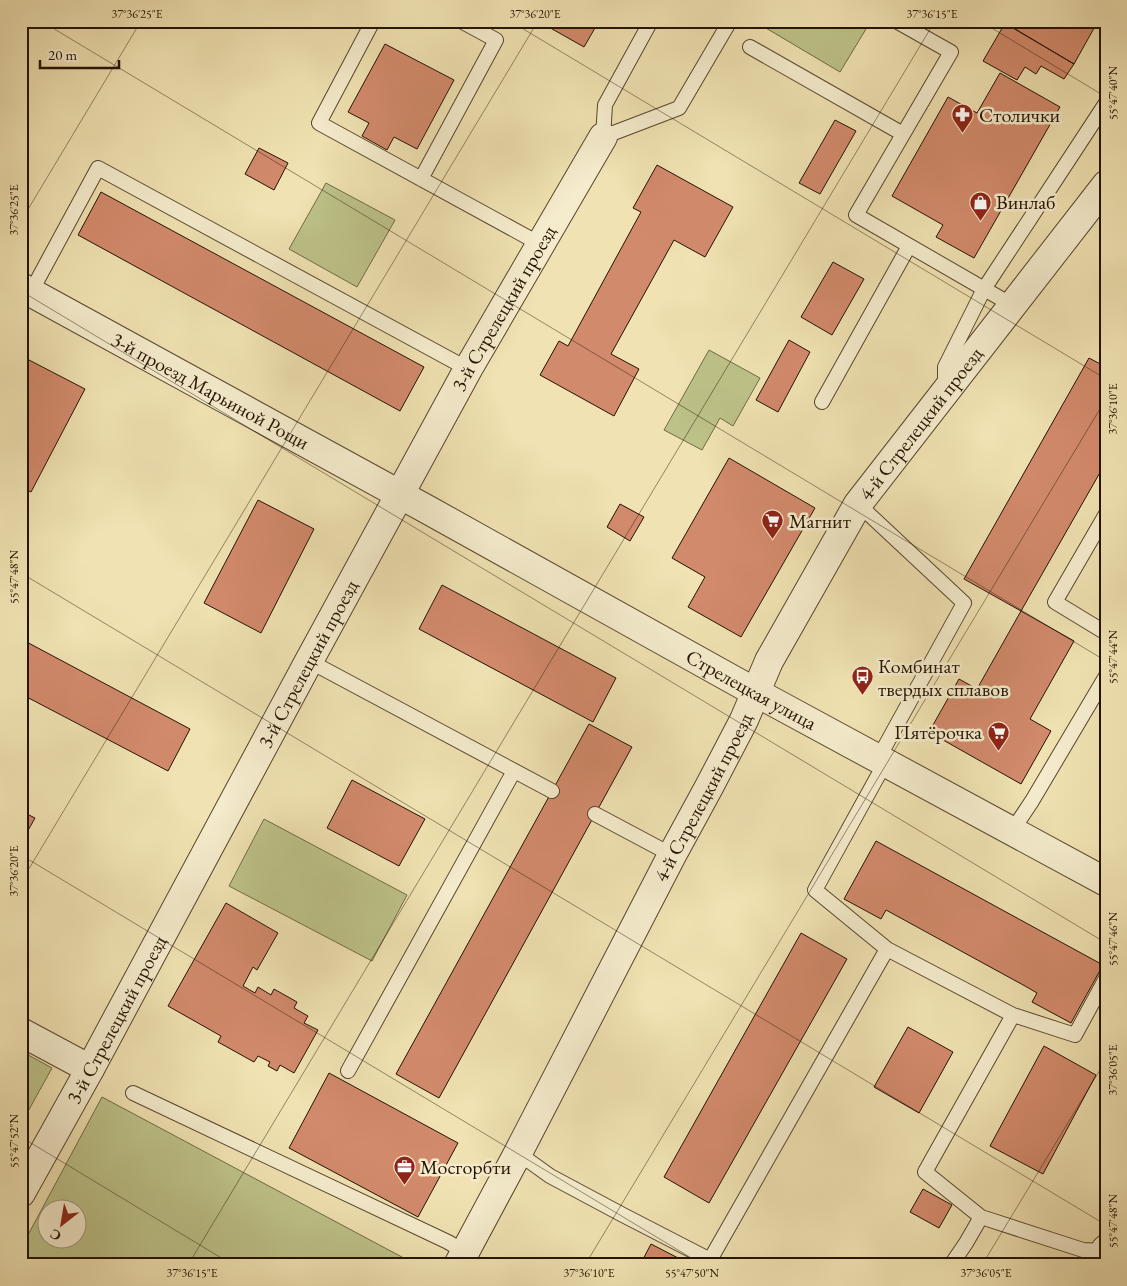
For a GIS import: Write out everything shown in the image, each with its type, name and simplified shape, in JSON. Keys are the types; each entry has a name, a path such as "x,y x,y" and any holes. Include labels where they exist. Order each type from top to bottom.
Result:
{"street":[{"name":"3-й Стрелецкий проезд","path":"21,1193 90,1069 308,661 468,369 603,137"},
{"name":"4-й Стрелецкий проезд","path":"462,1258 739,728 769,661 858,504 1106,185"},
{"name":"3-й проезд Марьиной Рощи","path":"26,289 400,494"},
{"name":"Стрелецкая улица","path":"400,494 755,692 1106,882"},
{"path":"21,1032 90,1069"},
{"path":"1105,1265 1106,1250"}],"lane":[{"path":"373,21 319,123 540,244"},
{"path":"421,179 496,40 461,21"},
{"path":"651,21 605,105 603,137 679,108 730,21"},
{"path":"896,21 951,52 856,215 1012,305"},
{"path":"750,47 903,134"},
{"path":"945,392 945,367 984,289 1106,103"},
{"path":"26,289 98,168 468,369"},
{"path":"822,402 909,246"},
{"path":"858,504 964,603 815,890 887,949 1013,1014 1074,1035 1106,978"},
{"path":"1106,514 1055,602 1106,633"},
{"path":"308,661 552,791"},
{"path":"1012,831 1032,801 1106,676"},
{"path":"348,1072 514,771"},
{"path":"595,814 672,855"},
{"path":"518,1153 550,1176 715,1262 887,949"},
{"path":"1013,1014 925,1172 981,1217 1083,1250 1106,1250"},
{"path":"133,1093 448,1242 462,1258"},
{"path":"951,1265 981,1217"}],"green space":[{"path":"754,21 853,21 866,29 840,72"},
{"path":"326,183 395,220 357,287 289,249"},
{"path":"709,350 760,378 733,426 720,418 702,450 664,430"},
{"path":"264,819 407,895 372,961 229,886"},
{"path":"21,1051 52,1068 21,1124"},
{"path":"102,1097 415,1264 414,1265 21,1265 21,1248 38,1216 38,1248 88,1248 88,1198 48,1198"}],"building":[{"path":"538,21 599,21 584,47"},
{"path":"1001,21 1098,21 1074,64"},
{"path":"1005,23 1074,64 1064,79 1041,66 1036,74 1025,67 1017,80 983,61"},
{"path":"385,44 454,80 417,149 394,137 387,150 362,136 369,123 348,112"},
{"path":"1000,73 1060,107 974,258 936,237 943,225 892,196 948,97 977,113"},
{"path":"835,120 856,131 820,194 799,183"},
{"path":"259,148 288,163 274,190 245,174"},
{"path":"657,165 733,207 705,257 674,240 611,354 639,369 614,416 540,375 559,341 568,346 641,212 633,208"},
{"path":"101,192 424,367 400,411 78,235"},
{"path":"833,262 864,279 832,335 801,317"},
{"path":"789,340 810,352 778,412 756,400"},
{"path":"1089,358 1106,367 1106,462 1021,611 964,579"},
{"path":"29,360 85,389 31,492 21,487 21,374"},
{"path":"729,458 815,508 741,637 688,607 705,577 672,558"},
{"path":"258,500 314,529 261,633 204,603"},
{"path":"620,504 644,517 630,541 607,527"},
{"path":"442,585 616,678 593,722 419,629"},
{"path":"1021,611 1074,641 1030,719 1051,731 1021,784 929,732 959,679 977,689"},
{"path":"21,639 190,729 168,771 21,694"},
{"path":"589,724 632,747 439,1098 396,1074"},
{"path":"352,780 425,819 399,866 327,828"},
{"path":"21,811 35,818 21,843"},
{"path":"876,841 1103,965 1071,1023 1032,1002 1037,993 886,910 881,919 844,899"},
{"path":"226,903 278,933 257,970 253,967 243,986 255,993 258,987 271,995 274,989 297,1002 294,1008 308,1016 304,1023 318,1030 294,1073 280,1065 277,1071 268,1066 270,1062 258,1056 254,1062 218,1042 221,1036 168,1006"},
{"path":"21,907 26,909 21,919"},
{"path":"801,933 847,959 709,1203 664,1177"},
{"path":"908,1027 953,1052 919,1113 874,1087"},
{"path":"1044,1046 1096,1075 1043,1174 990,1146"},
{"path":"329,1073 458,1143 418,1217 289,1148"},
{"path":"923,1189 952,1205 939,1228 910,1212"},
{"path":"651,1244 682,1260 690,1265 640,1265"}],"place":[{"name":"Столички","path":"963,134"},
{"name":"Винлаб","path":"980,221"},
{"name":"Магнит","path":"773,540"},
{"name":"Комбинат твердых сплавов","path":"862,696"},
{"name":"Пятёрочка","path":"998,751"},
{"name":"Мосгорбти","path":"404,1186"}]}
